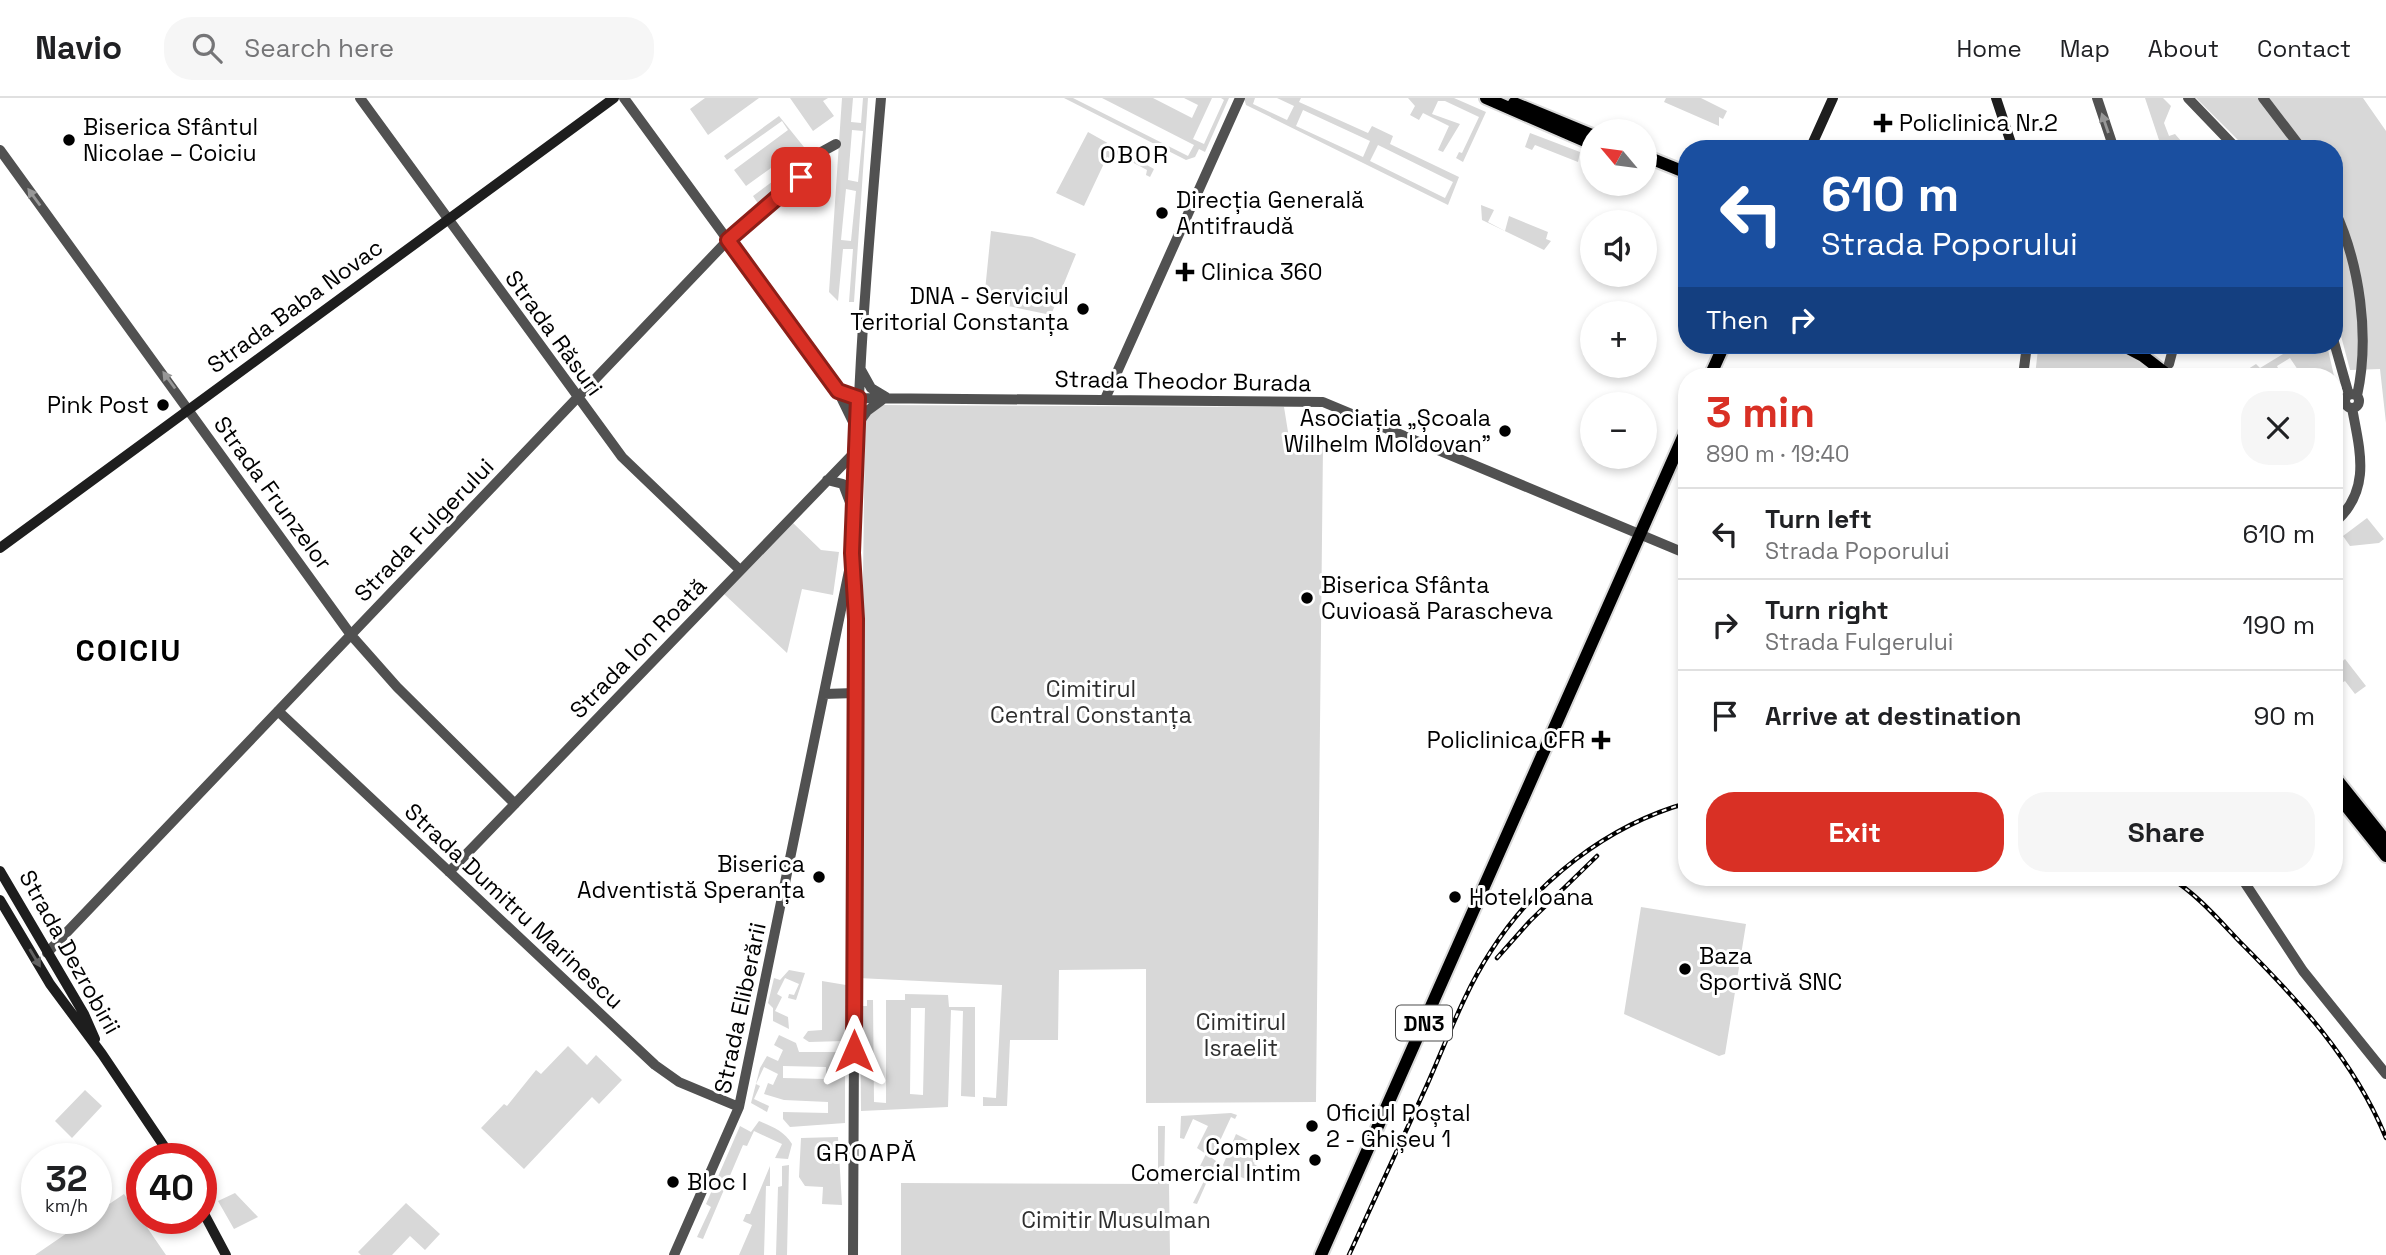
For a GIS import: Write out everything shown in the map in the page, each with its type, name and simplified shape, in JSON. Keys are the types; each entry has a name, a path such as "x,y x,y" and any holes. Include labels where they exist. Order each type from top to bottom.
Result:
{"main road":[{"name":"Strada Baba Novac","path":"0,548 614,98"},
{"path":"1486,98 1580,139"},
{"path":"1504,98 1580,130"},
{"path":"1814,140 1833,98"},
{"path":"1996,98 2010,140"},
{"path":"1657,161 1678,169"},
{"path":"1657,168 1678,176"},
{"path":"2139,354 2165,368"},
{"path":"2150,354 2167,368"},
{"name":"DN3","path":"1321,1255 1678,448"},
{"path":"2343,787 2386,841"},
{"path":"2343,802 2386,856"},
{"name":"Strada Dezrobirii","path":"0,871 84,1014 102,1054"},
{"name":"Strada Dezrobirii","path":"0,900 50,984 102,1054 162,1143"},
{"path":"215,1234 226,1255"}],"street":[{"name":"Strada Răsuri","path":"360,98 576,398 622,457 740,570"},
{"path":"624,98 838,391 856,427"},
{"path":"853,1255 855,693 852,553 856,427 881,98"},
{"path":"1105,399 1240,98"},
{"path":"2096,98 2111,140"},
{"path":"2188,98 2228,140"},
{"path":"2263,98 2294,140"},
{"name":"Strada Fulgerului","path":"47,953 728,240 801,177 812,166 816,155 836,144"},
{"name":"Strada Frunzelor","path":"0,150 351,635 397,687 515,804"},
{"path":"2343,236 2351,260 2359,305 2363,357 2353,395"},
{"path":"2338,354 2353,395 2359,403 2352,408 2360,450 2361,483 2355,499 2343,513"},
{"path":"856,427 867,411 886,397 872,387 860,368"},
{"path":"838,391 858,398"},
{"name":"Strada Theodor Burada","path":"858,398 1323,402 1678,550"},
{"name":"Strada Ion Roată","path":"449,872 855,452"},
{"path":"827,480 843,484 854,512"},
{"name":"Strada Eliberării","path":"674,1255 739,1107 852,553"},
{"path":"824,694 855,693"},
{"name":"Strada Dumitru Marinescu","path":"278,711 666,1075 739,1107"},
{"path":"2247,886 2303,971 2386,1074"}],"green space":[{"path":"705,98 759,98 708,135 690,109"},
{"path":"790,98 828,98 823,101 834,116 813,131"},
{"path":"842,98 853,98 851,122 861,123 863,98 868,98 854,302 849,302 853,249 843,249 838,301 829,292","holes":["852,130 863,131 858,182 848,180","846,189 856,191 851,241 841,240"]},
{"path":"1064,98 1073,98 1188,156 1194,145 1102,98 1153,98 1192,118 1198,105 1184,98 1212,98 1193,139 1204,144 1224,100 1221,98 1229,98 1205,152 1199,149 1195,157 1186,160"},
{"path":"1244,98 1255,98 1253,104 1287,120 1294,106 1277,98 1301,98 1299,102 1368,133 1372,126 1393,136 1390,144 1459,177 1448,205 1246,105","holes":["1303,110 1370,141 1363,157 1296,126","1378,145 1453,182 1445,198 1370,161"]},
{"path":"1408,98 1454,98 1486,112 1463,162 1456,158 1459,152 1462,153 1479,117 1445,101 1438,101 1432,114 1460,124 1443,152 1438,150 1449,126 1423,113 1419,120 1410,115 1415,106"},
{"path":"1666,98 1701,98 1727,111 1723,119 1719,117 1719,126 1664,102"},
{"path":"2145,98 2163,98 2171,106 2164,123 2169,136 2175,134 2180,140 2159,140"},
{"path":"2196,98 2363,98 2386,131 2386,423 2380,369 2350,370 2343,343 2343,140 2238,140"},
{"path":"779,116 808,152 809,162 759,205 753,196 807,156 800,147 746,186 734,170 788,130 782,121 727,160 724,156"},
{"path":"1088,132 1154,169 1150,177 1146,175 1147,170 1113,152 1110,158 1107,157 1084,206 1056,193"},
{"path":"1530,133 1580,152 1578,162 1535,145 1532,150 1525,147"},
{"path":"1481,205 1494,210 1488,222 1505,231 1509,216 1548,232 1546,239 1551,241 1544,250 1482,220"},
{"path":"991,231 1032,237 1076,254 1051,315 984,301"},
{"path":"2037,354 2123,354 2146,368 2036,368"},
{"path":"2283,354 2329,354 2332,368 2297,368 2290,358 2277,366 2278,368 2260,368"},
{"name":"Cimitirul Central Constanța","path":"882,405 1284,407 1289,438 1296,438 1297,444 1323,444 1316,1102 1146,1103 1146,969 1059,970 1058,1040 1010,1040 1007,1106 983,1106 983,1097 996,1098 1002,985 858,978 865,419"},
{"path":"2367,518 2384,539 2379,543 2350,546 2343,536"},
{"path":"792,522 821,550 839,552 833,595 802,589 787,653 724,594"},
{"path":"2345,659 2366,686 2355,694 2345,681 2343,682"},
{"name":"Baza Sportivă SNC","path":"1641,907 1746,924 1725,1054 1719,1056 1624,1014"},
{"path":"789,970 805,973 796,1000 788,998 789,994 794,995 799,984 785,978 777,994 782,997 775,1011 788,1017 789,1029 773,1021 773,1008 768,1003 774,978 780,980"},
{"path":"822,981 846,985 845,1041 809,1042 803,1038 808,1031 822,1030"},
{"path":"905,994 948,995 949,1007 975,1007 975,1097 961,1096 963,1011 951,1010 948,1107 861,1111 860,1006 867,1006 867,1000 873,1000 874,1102 886,1103 886,1000 905,1000","holes":["911,1008 925,1008 923,1095 910,1094"]},
{"path":"779,1035 796,1043 799,1052 845,1052 845,1123 790,1127 783,1119 783,1112 828,1113 828,1102 784,1100 764,1094 768,1083 773,1085 778,1074 764,1067 756,1084 760,1086 754,1099 769,1106 767,1112 751,1103 760,1068 767,1056 778,1061 783,1050 774,1045","holes":["783,1066 826,1067 826,1079 783,1078"]},
{"path":"568,1046 587,1065 596,1055 622,1080 599,1104 592,1097 524,1169 481,1128 504,1104 507,1106 536,1070 541,1074"},
{"path":"85,1090 102,1106 72,1138 55,1121"},
{"path":"1231,1113 1237,1115 1235,1119 1231,1117 1212,1158 1216,1161 1197,1204 1193,1203 1204,1181 1195,1176 1206,1154 1197,1148 1208,1126 1193,1119 1184,1139 1180,1138 1181,1116"},
{"path":"759,1121 778,1130 789,1140 792,1144 788,1159 775,1158 782,1144 754,1131 747,1146 743,1145 703,1239 697,1237 711,1207 706,1204 740,1126 751,1132"},
{"name":"Cimitir Musulman","path":"1158,1126 1165,1126 1164,1183 1169,1184 1170,1255 901,1255 901,1183 1158,1184"},
{"path":"1236,1134 1256,1144 1254,1150 1260,1153 1254,1164 1262,1169 1253,1182 1226,1171 1223,1165"},
{"path":"838,1137 842,1205 822,1204 823,1187 805,1186 799,1177 801,1138"},
{"path":"789,1165 787,1255 776,1255 778,1187 782,1186 782,1166"},
{"path":"770,1166 770,1186 766,1186 764,1255 739,1255 752,1225 743,1221 746,1214 750,1214"},
{"path":"235,1193 258,1217 234,1229 218,1201"},
{"path":"124,1194 126,1234 152,1234 166,1255 35,1255 66,1234 112,1234 112,1202"},
{"path":"406,1203 440,1234 425,1250 410,1236 392,1255 361,1255 358,1252"}],"railway":[{"path":"1349,1255 1464,1000 1481,967 1509,925 1552,879 1576,859 1629,826 1678,806"},
{"path":"1497,958 1530,921 1597,856"},
{"path":"2182,886 2207,907 2304,1009 2358,1083 2386,1138"}],"place":[{"name":"Policlinica Nr.2","path":"1883,123"},
{"name":"Biserica Sfântul Nicolae – Coiciu","path":"69,140"},
{"name":"Direcția Generală Antifraudă","path":"1162,213"},
{"name":"Clinica 360","path":"1185,272"},
{"name":"DNA - Serviciul Teritorial Constanța","path":"1083,309"},
{"name":"Pink Post","path":"163,405"},
{"name":"Asociația „Școala Wilhelm Moldovan”","path":"1505,431"},
{"name":"Biserica Sfânta Cuvioasă Parascheva","path":"1307,598"},
{"name":"Policlinica CFR","path":"1601,740"},
{"name":"Biserica Adventistă Speranța","path":"819,877"},
{"name":"Hotel Ioana","path":"1455,897"},
{"name":"Baza Sportivă SNC","path":"1685,969"},
{"name":"Oficiul Poștal 2 - Ghișeu 1","path":"1312,1126"},
{"name":"Complex Comercial Intim","path":"1315,1160"},
{"name":"Bloc I","path":"673,1182"}],"district":[{"name":"OBOR","path":"1135,154"},
{"name":"COICIU","path":"129,650"},
{"name":"GROAPĂ","path":"867,1152"}],"route":[{"path":"801,177 728,240 838,391 858,398 852,553 856,619 854,1051"}],"park label":[{"name":"Cimitirul Israelit","path":"1241,1035"}]}
